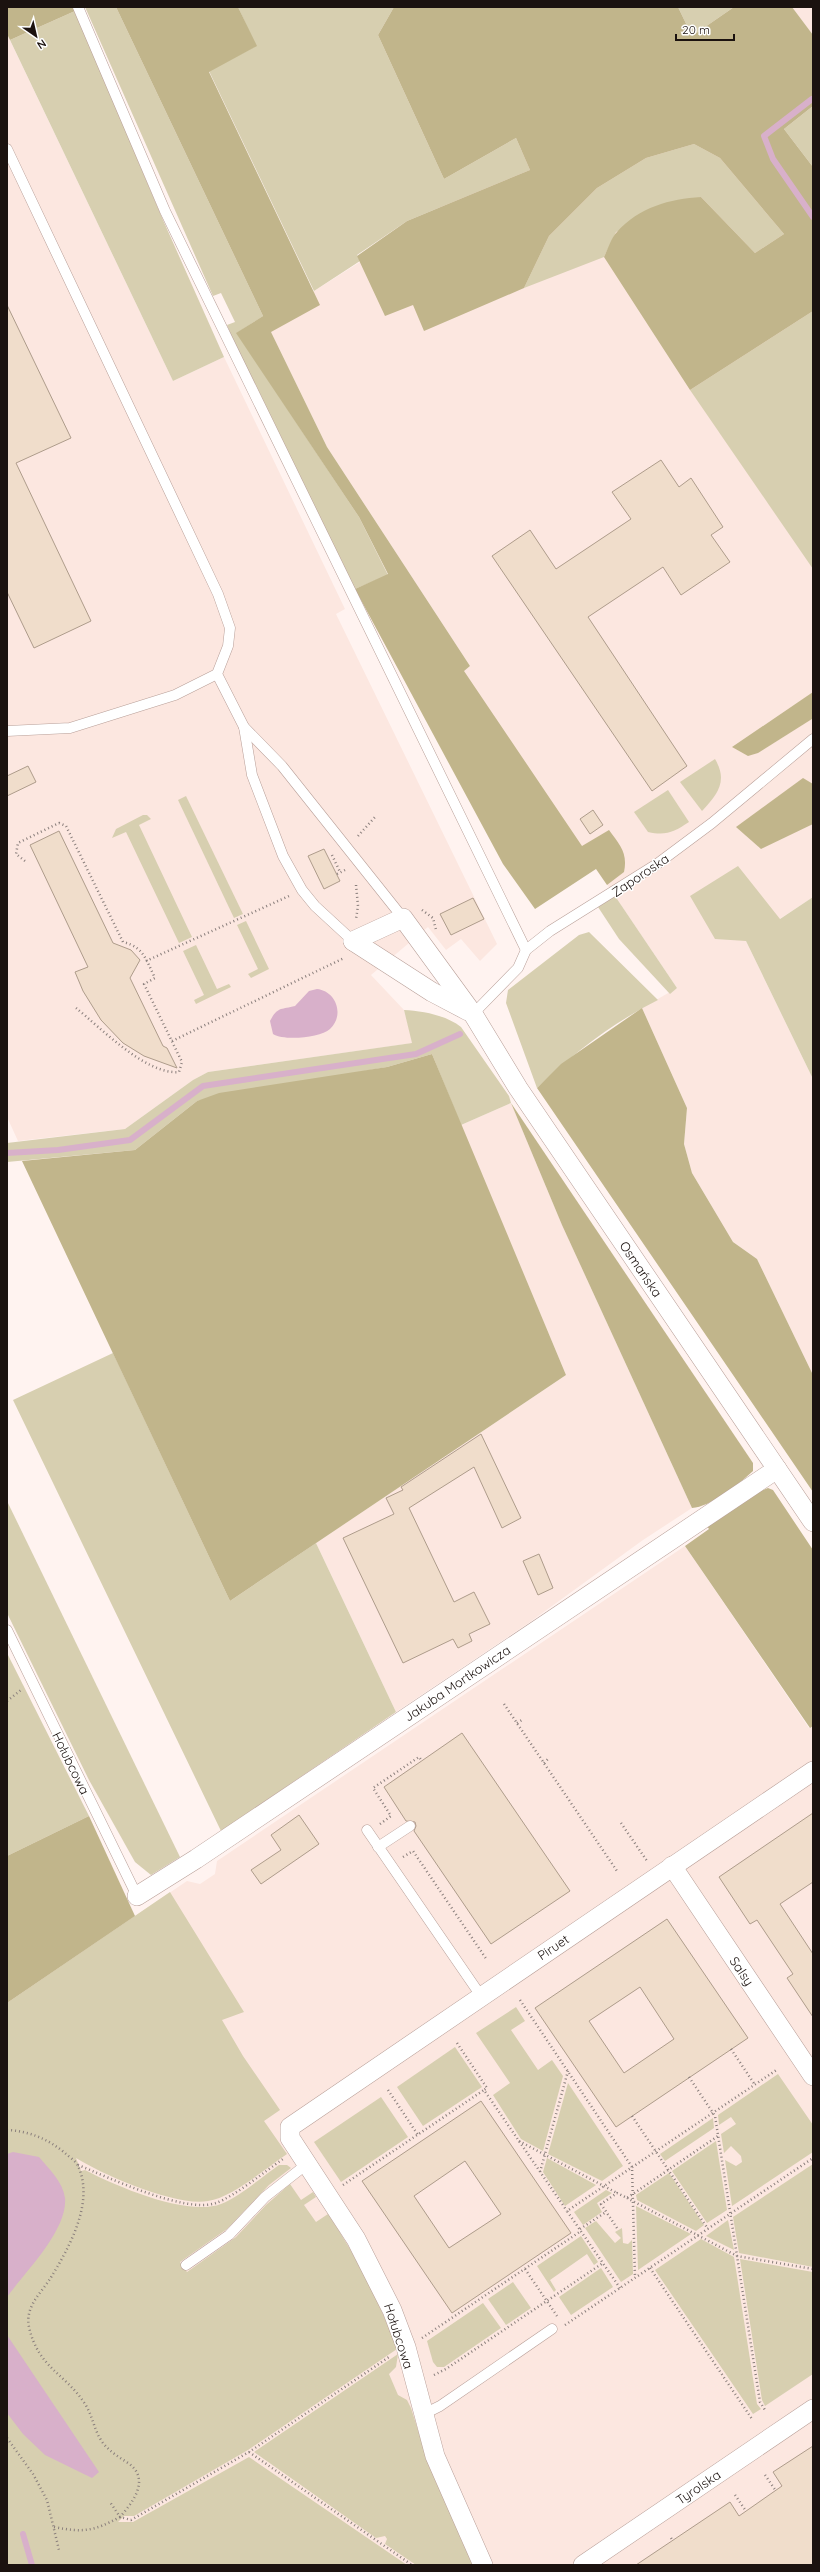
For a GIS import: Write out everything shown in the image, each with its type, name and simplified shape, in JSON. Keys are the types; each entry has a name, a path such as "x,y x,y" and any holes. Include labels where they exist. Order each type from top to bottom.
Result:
{"street":[{"name":"Osmańska","path":"403,918 473,1014 522,1094 813,1522"},
{"path":"353,941 403,918"},
{"path":"353,941 432,992 473,1014"},
{"name":"Jakuba Mortkowicza","path":"137,1896 196,1859 777,1469"},
{"name":"Piruet","path":"293,2123 813,1771"},
{"name":"Salsy","path":"672,1866 813,2076"},
{"name":"Hołubcowa","path":"293,2123 288,2131 302,2157 356,2239 378,2278 406,2347 422,2415 435,2456 483,2565"},
{"name":"Tyrolska","path":"583,2565 813,2409"}],"lane":[{"path":"78,7 165,210 526,950"},
{"path":"7,149 218,594 230,628 228,646 217,674 175,695 70,728 7,731"},
{"path":"217,674 244,726 282,766 403,918"},
{"path":"244,726 252,775 283,856 302,890 315,906 353,941"},
{"name":"Zaporoska","path":"473,1014 518,968 526,950 550,931 657,864 712,824 813,739"},
{"name":"Hołubcowa","path":"7,1630 137,1896"},
{"path":"378,1846 410,1826"},
{"path":"367,1830 481,1996"},
{"path":"186,2265 230,2235 302,2157"},
{"path":"422,2415 440,2406 552,2329"}],"path":[{"path":"361,840 357,835 375,817"},
{"path":"25,862 16,854 18,843 59,823 66,826 123,942 136,946 155,978 144,984 182,1062 179,1072 170,1072 128,1052 76,1008"},
{"path":"348,869 351,875"},
{"path":"172,1041 334,962 351,958 358,906 357,887 354,881"},
{"path":"146,961 302,890"},
{"path":"419,940 437,930 433,918 421,908"},
{"path":"504,1704 617,1871"},
{"path":"517,1723 522,1720"},
{"path":"422,1761 419,1757 373,1788 391,1816 380,1824 402,1858 413,1851 487,1960"},
{"path":"544,1763 548,1759"},
{"path":"570,1802 575,1799"},
{"path":"621,1823 642,1854"},
{"path":"596,1841 600,1838"},
{"path":"520,2000 632,2167 634,2194 635,2278"},
{"path":"341,2186 488,2088 457,2043"},
{"path":"731,2049 755,2084"},
{"path":"567,2211 778,2069"},
{"path":"540,2173 568,2071"},
{"path":"689,2077 713,2113 718,2136 760,2402 765,2410"},
{"path":"388,2090 418,2135"},
{"path":"484,2090 620,2288"},
{"path":"632,2116 708,2229"},
{"path":"7,2130 38,2136 53,2144 78,2164 142,2191 182,2203 210,2204 223,2199 302,2157"},
{"path":"627,2198 718,2136"},
{"path":"518,2141 737,2256 813,2269"},
{"path":"525,2268 564,2326 813,2158"},
{"path":"54,2527 71,2531 98,2529 120,2517 139,2491 139,2480 136,2471 116,2456 102,2442 87,2406 41,2356 31,2337 29,2325 33,2303 50,2279 77,2224 84,2193 78,2164"},
{"path":"617,2228 601,2204 618,2193"},
{"path":"420,2340 606,2212"},
{"path":"433,2375 446,2369 603,2263"},
{"path":"650,2268 752,2419"},
{"path":"552,2329 562,2323"},
{"path":"110,2502 120,2517 131,2520 249,2452 391,2356"},
{"path":"7,2438 33,2474 47,2500 60,2550"},
{"path":"249,2452 412,2565"},
{"path":"765,2475 776,2491"},
{"path":"735,2495 746,2511"}],"shaded area":[{"path":"7,7 73,7 75,11 10,40 7,34"},
{"path":"85,7 116,7 263,316 237,333 359,517 388,575 355,589 241,359 227,325 235,322 221,293 213,296"},
{"path":"116,7 238,7 257,46 209,72 320,305 271,332 327,447 470,666 464,671 582,846 609,830 620,845 625,860 624,872 607,885 596,869 535,909 503,864 355,589 388,574 359,517 236,333 263,316"},
{"path":"238,7 394,7 378,35 444,179 516,138 530,170 407,221 357,255 360,261 314,291 209,71 256,46"},
{"path":"394,7 678,7 692,36 734,7 792,7 813,35 813,106 784,129 813,167 813,311 690,390 604,257 613,237 626,223 645,210 667,202 701,197 755,253 784,234 720,158 694,144 646,158 597,188 549,236 524,288 424,331 413,305 385,316 357,256 407,221 530,170 516,138 444,179 378,35"},
{"path":"678,7 734,7 692,36"},
{"path":"792,7 813,7 813,35"},
{"path":"75,11 163,220 224,357 173,381 10,40"},
{"path":"7,34 173,381 224,357 345,609 336,614 497,944 480,961 461,939 446,950 428,927 371,975 404,1010 413,1043 208,1072 193,1080 125,1129 18,1141 7,1117"},
{"path":"682,42 813,231 813,897 746,941 813,1079 813,1375 757,1259 733,1242 692,1173 684,1144 687,1108 642,1008 677,988 463,671 470,666 327,447 263,316 314,291 360,262"},
{"path":"813,106 813,167 784,129"},
{"path":"694,144 720,158 784,234 755,253 701,197 616,232 604,257 524,288 549,236 597,188 646,158"},
{"path":"813,311 813,569 690,390"},
{"path":"813,692 812,719 758,753 748,756 732,747"},
{"path":"715,759 721,774 721,781 717,793 702,811 680,782"},
{"path":"803,778 813,784 813,824 761,849 736,827"},
{"path":"668,790 689,822 670,832 660,834 648,832 634,812"},
{"path":"186,796 243,914 234,918 178,800"},
{"path":"143,815 147,815 151,819 139,825 192,937 179,943 126,832 112,838 116,829"},
{"path":"738,866 780,919 813,897 813,1079 746,941 715,939 690,896"},
{"path":"615,896 677,988 670,994 619,939 598,907"},
{"path":"246,921 269,969 251,978 248,974 258,969 237,925"},
{"path":"589,932 658,1000 625,1018 594,1040 564,1063 537,1088 506,1003 508,990 579,935"},
{"path":"196,945 217,989 229,984 231,987 196,1004 194,1000 204,995 183,951"},
{"path":"317,989 329,994 336,1004 337,1017 335,1023 330,1029 318,1035 302,1038 285,1037 273,1034 270,1021 275,1013 280,1009 295,1006 309,991"},
{"path":"642,1008 687,1108 684,1144 692,1173 733,1242 757,1259 813,1375 813,1492 537,1088 561,1064"},
{"path":"404,1010 434,1014 448,1019 461,1027 509,1096 511,1103 461,1125 432,1054 387,1067 197,1101 135,1150 7,1162 7,1143 125,1129 193,1080 208,1072 412,1043"},
{"path":"432,1054 566,1375 230,1601 22,1161 135,1150 197,1101 219,1093 387,1067"},
{"path":"511,1103 562,1225 692,1508 643,1540 530,1622 396,1712 316,1543 566,1375 461,1125"},
{"path":"511,1103 753,1463 753,1471 724,1494 707,1504 692,1508 562,1225"},
{"path":"113,1353 230,1601 316,1543 396,1712 221,1831 13,1400"},
{"path":"768,1488 773,1490 813,1550 813,1726 810,1728 685,1546 709,1529 706,1525 753,1494"},
{"path":"7,1501 180,1857 151,1875 135,1862 89,1780 7,1613"},
{"path":"685,1546 809,1728 813,1726 813,2565 7,2565 7,2003 187,1881 200,1884 215,1874 217,1861"},
{"path":"7,1653 89,1816 7,1856"},
{"path":"89,1816 135,1916 7,2003 7,1856"},
{"path":"170,1892 244,2012 222,2020 243,2056 280,2110 264,2121 287,2154 228,2194 208,2201 195,2202 160,2195 121,2181 76,2158 81,2171 85,2170 115,2184 152,2198 171,2203 207,2207 228,2201 279,2165 287,2165 291,2168 269,2185 227,2229 180,2262 187,2272 236,2237 266,2205 290,2184 301,2200 313,2192 316,2197 304,2205 316,2222 328,2214 339,2230 367,2280 397,2349 248,2450 134,2516 124,2516 118,2522 133,2522 249,2457 407,2565 7,2565 7,2003"},
{"path":"516,2007 525,2021 511,2030 538,2070 552,2060 563,2076 543,2151 521,2139 493,2095 510,2083 476,2033"},
{"path":"455,2047 482,2087 423,2126 397,2087"},
{"path":"778,2074 813,2125 813,2152 732,2206 725,2160 736,2166 742,2162 741,2156 731,2146 724,2153 721,2134 736,2124 731,2117 719,2125 718,2115"},
{"path":"568,2083 623,2166 602,2181 548,2154"},
{"path":"381,2097 408,2137 341,2182 314,2142"},
{"path":"713,2118 714,2128 665,2161 660,2154"},
{"path":"716,2141 727,2210 707,2223 672,2171"},
{"path":"13,2152 39,2157 59,2181 65,2198 64,2210 60,2223 53,2237 7,2297 7,2154"},
{"path":"547,2158 596,2185 565,2206 543,2172"},
{"path":"813,2164 813,2267 739,2253 733,2217"},
{"path":"669,2173 704,2225 696,2231 637,2200 636,2195"},
{"path":"606,2190 612,2193 597,2203 602,2212 583,2225 574,2212"},
{"path":"636,2206 691,2234 638,2270"},
{"path":"728,2220 734,2250 706,2236"},
{"path":"596,2221 615,2243 621,2238 615,2232 622,2228 623,2243 628,2244 632,2240 633,2274 621,2282 585,2228"},
{"path":"581,2236 598,2262 594,2265 587,2254 550,2280 556,2290 554,2292 537,2266"},
{"path":"701,2239 734,2257 757,2404 761,2409 753,2414 655,2270"},
{"path":"740,2259 813,2272 813,2374 765,2406 762,2400"},
{"path":"601,2268 613,2287 571,2315 559,2297"},
{"path":"513,2282 531,2308 506,2325 488,2299"},
{"path":"483,2303 501,2328 444,2367 437,2367 433,2362 427,2341"},
{"path":"7,2335 99,2472 92,2478 45,2455 23,2434 7,2413"},
{"path":"398,2354 396,2367 389,2374 398,2395 407,2400 411,2408 423,2446 473,2565 416,2565 385,2544 387,2539 385,2536 376,2538 254,2452"}],"building":[{"path":"7,305 71,438 16,463 91,621 34,648 7,592"},
{"path":"661,460 679,487 691,478 723,527 711,535 730,562 681,595 663,567 588,617 687,766 652,791 492,556 530,530 556,569 631,519 612,492"},
{"path":"28,766 36,782 7,796 7,776"},
{"path":"593,810 603,825 590,834 580,819"},
{"path":"59,831 113,943 131,950 140,960 130,978 163,1046 167,1048 177,1068 144,1056 123,1043 101,1020 83,991 75,972 88,967 30,845"},
{"path":"324,849 340,881 324,889 308,856"},
{"path":"473,898 484,919 451,935 440,914"},
{"path":"481,1434 521,1518 502,1528 474,1467 409,1508 454,1602 474,1592 490,1624 469,1634 472,1641 458,1648 453,1639 403,1663 343,1538 394,1514 386,1498 403,1490 401,1487"},
{"path":"539,1554 553,1588 538,1595 523,1561"},
{"path":"462,1733 570,1891 491,1944 414,1831 416,1826 415,1822 406,1821 384,1787"},
{"path":"813,1813 813,1882 780,1904 813,1954 813,2017 787,1978 793,1974 757,1920 750,1924 719,1877"},
{"path":"299,1815 319,1844 261,1884 251,1870 281,1850 271,1835"},
{"path":"667,1919 748,2038 616,2127 535,2008","holes":["640,1987 674,2039 624,2073 589,2021"]},
{"path":"481,2101 571,2233 452,2313 362,2181","holes":["465,2161 501,2214 449,2248 414,2196"]},
{"path":"813,2446 813,2565 636,2565 730,2502 739,2516 782,2486 773,2472"}],"waterway":[{"path":"812,99 764,136 773,159 813,217"},
{"path":"7,1153 58,1150 130,1140 203,1086 416,1054 460,1034"},
{"path":"23,2534 32,2565"}]}
